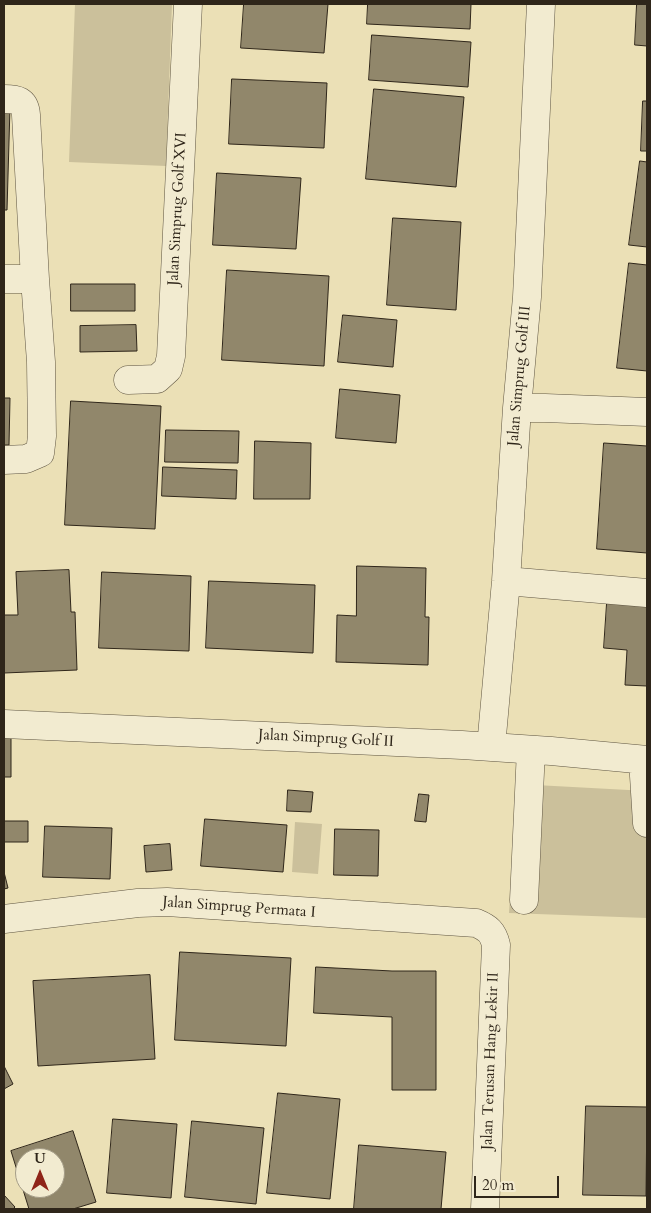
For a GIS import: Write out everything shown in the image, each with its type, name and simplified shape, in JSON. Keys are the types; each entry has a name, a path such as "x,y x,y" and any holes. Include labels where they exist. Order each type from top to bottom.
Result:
{"street":[{"name":"Jalan Simprug Golf XVI","path":"128,380 157,379 168,369 171,356 188,4"},
{"name":"Jalan Simprug Golf III","path":"492,747 526,298 540,4"},
{"path":"4,98 17,99 26,107 41,362 42,436 40,453 26,459 4,460"},
{"path":"4,279 35,279"},
{"path":"517,408 647,412"},
{"path":"506,581 647,593"},
{"name":"Jalan Simprug Golf II","path":"4,724 492,747 645,760"},
{"path":"524,900 531,750"},
{"path":"645,760 647,823"},
{"name":"Jalan Simprug Permata I","path":"4,919 138,903 166,902 476,923"},
{"name":"Jalan Terusan Hang Lekir II","path":"476,923 490,930 494,935 496,945 485,1209"}],"shaded area":[{"path":"75,4 172,4 166,166 69,162"},
{"path":"517,784 647,791 647,918 509,913"},
{"path":"295,822 322,824 318,874 292,872"}],"building":[{"path":"244,4 328,4 324,53 241,48"},
{"path":"368,4 471,4 470,29 367,24"},
{"path":"637,4 647,4 647,46 635,45"},
{"path":"372,35 471,42 468,87 369,80"},
{"path":"232,79 327,83 324,148 229,144"},
{"path":"374,89 464,97 456,187 366,179"},
{"path":"643,101 647,101 647,151 641,151"},
{"path":"4,107 10,107 7,210 4,210"},
{"path":"640,161 647,162 647,247 629,245"},
{"path":"217,173 301,178 296,249 213,245"},
{"path":"393,218 461,222 456,310 387,305"},
{"path":"629,263 647,265 647,371 617,368"},
{"path":"227,270 329,276 324,366 222,360"},
{"path":"71,284 135,284 135,311 71,311"},
{"path":"343,315 397,320 393,367 338,362"},
{"path":"136,325 137,351 80,352 80,326"},
{"path":"340,389 400,395 396,443 336,438"},
{"path":"4,398 10,398 9,445 4,445"},
{"path":"71,401 161,406 155,529 65,525"},
{"path":"166,430 239,431 238,463 165,462"},
{"path":"255,441 311,443 310,499 254,499"},
{"path":"604,443 647,446 647,553 597,549"},
{"path":"163,467 237,470 236,499 162,496"},
{"path":"357,566 426,568 425,617 429,617 428,665 336,662 337,615 356,616"},
{"path":"69,570 71,612 75,612 77,670 4,673 4,615 18,615 16,572"},
{"path":"102,572 191,576 189,651 99,648"},
{"path":"209,581 315,585 313,653 206,648"},
{"path":"607,603 647,606 647,686 625,685 627,650 604,648"},
{"path":"11,730 11,777 4,777 4,731"},
{"path":"288,790 313,792 311,812 287,811"},
{"path":"419,794 429,795 426,822 415,821"},
{"path":"205,819 287,825 283,872 201,866"},
{"path":"4,821 28,821 28,842 4,842"},
{"path":"45,826 112,828 110,879 43,877"},
{"path":"335,829 379,830 378,876 334,875"},
{"path":"170,844 172,870 146,872 144,846"},
{"path":"4,872 8,888 4,889"},
{"path":"180,952 291,958 286,1046 175,1040"},
{"path":"316,967 436,971 436,1090 392,1090 392,1017 314,1013"},
{"path":"150,975 155,1059 38,1066 33,981"},
{"path":"4,1066 13,1084 4,1089"},
{"path":"278,1093 340,1099 330,1199 267,1193"},
{"path":"586,1106 647,1107 646,1196 583,1195"},
{"path":"113,1119 177,1124 171,1198 107,1193"},
{"path":"192,1121 264,1128 256,1204 185,1197"},
{"path":"73,1131 96,1202 73,1209 29,1209 26,1198 65,1198 65,1148 20,1148"},
{"path":"359,1145 446,1152 441,1209 354,1209"},
{"path":"15,1150 15,1164 11,1151"},
{"path":"4,1195 15,1207 13,1209 4,1209"}]}
